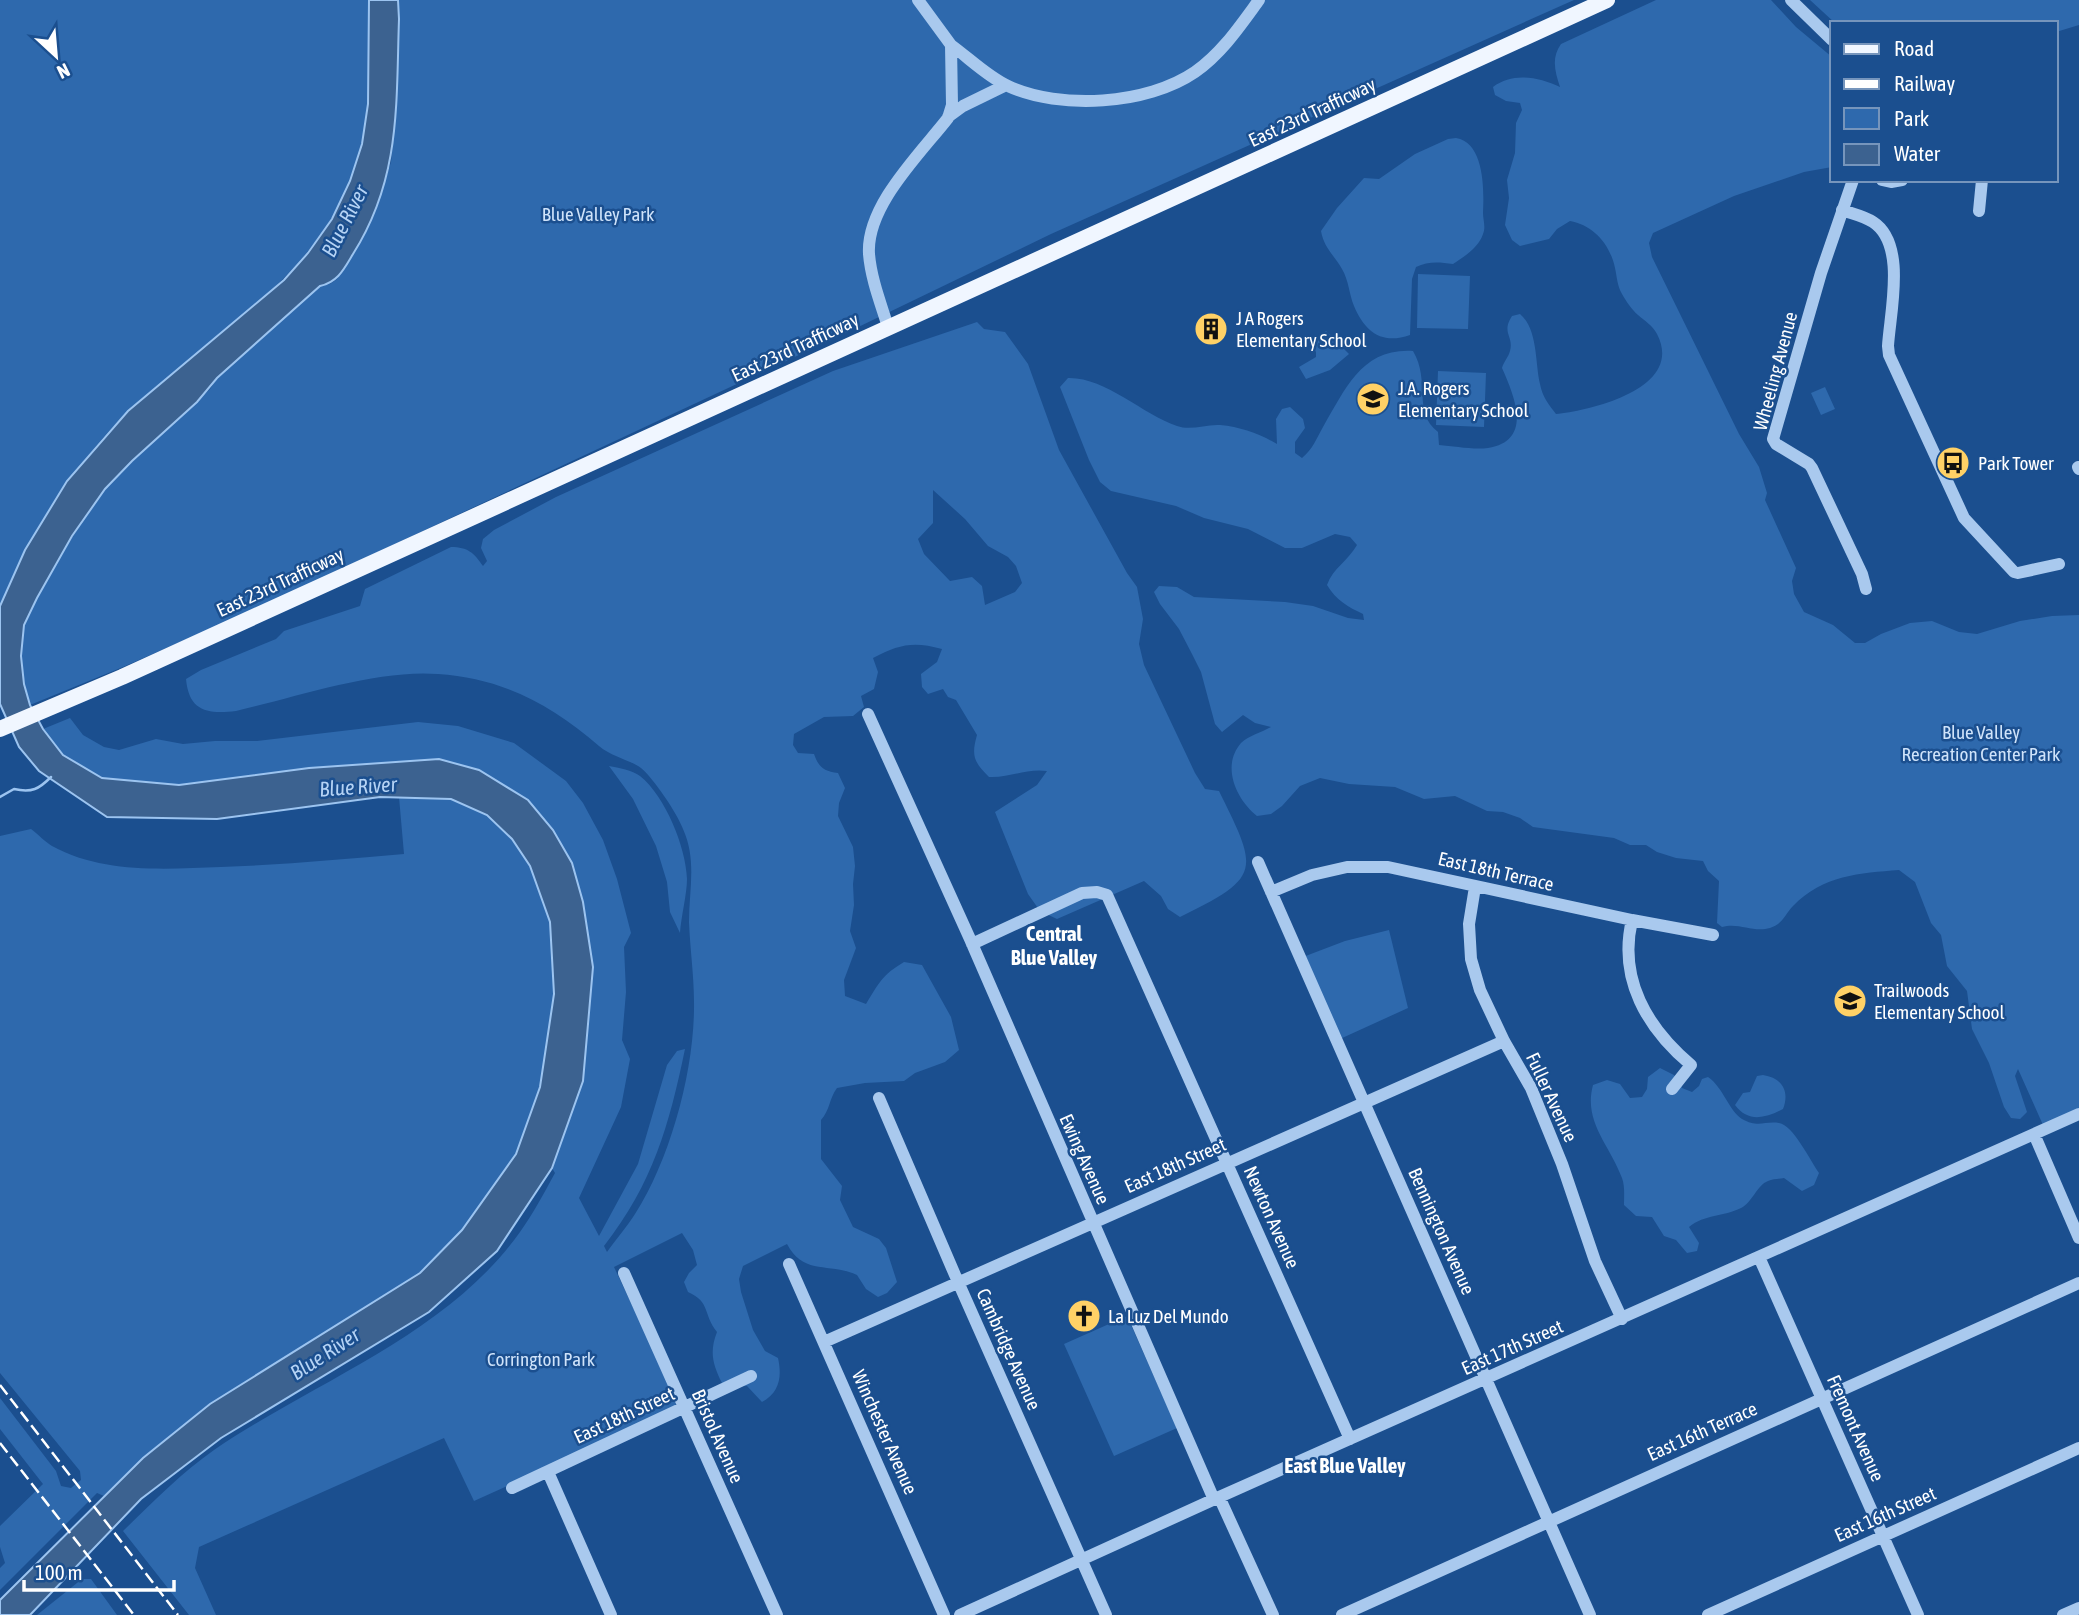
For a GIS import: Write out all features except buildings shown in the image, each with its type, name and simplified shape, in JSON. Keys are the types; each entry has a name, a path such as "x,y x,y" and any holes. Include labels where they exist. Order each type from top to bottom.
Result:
{"main road":[{"name":"East 23rd Trafficway","path":"0,729 122,677 1607,0"}],"street":[{"path":"918,0 951,45 1006,85 1038,96 1077,101 1128,98 1193,73 1224,46 1259,0"},
{"path":"1791,0 1830,38"},
{"path":"948,118 952,105 951,45"},
{"path":"888,327 869,253 873,227 886,197 948,118 963,106 1006,85"},
{"name":"Wheeling Avenue","path":"1852,182 1821,273 1773,439 1776,444 1812,468 1862,574 1866,589"},
{"path":"1979,211 1982,182"},
{"path":"1842,210 1874,222 1891,244 1894,271 1889,355 1964,518 2014,572 2059,564"},
{"name":"Ewing Avenue","path":"868,714 972,944 1212,1495 1224,1506 1273,1615"},
{"name":"Bennington Avenue","path":"1258,862 1590,1615"},
{"name":"East 18th Terrace","path":"1271,892 1312,875 1347,867 1388,867 1713,935"},
{"name":"Fuller Avenue","path":"1475,887 1469,924 1471,959 1480,990 1504,1041 1531,1088 1562,1164 1595,1261 1622,1319"},
{"name":"Newton Avenue","path":"972,944 1082,893 1097,892 1107,895 1350,1439"},
{"path":"1632,920 1627,956 1634,990 1650,1023 1691,1065 1672,1089"},
{"name":"East 18th Street","path":"824,1342 1504,1041"},
{"name":"Cambridge Avenue","path":"879,1098 1106,1615"},
{"name":"East 17th Street","path":"960,1615 2079,1114"},
{"path":"2034,1134 2079,1238"},
{"name":"Fremont Avenue","path":"1759,1257 1918,1615"},
{"name":"Winchester Avenue","path":"789,1264 944,1615"},
{"name":"Bristol Avenue","path":"624,1273 777,1615"},
{"name":"East 16th Terrace","path":"1342,1615 2079,1283"},
{"name":"East 18th Street","path":"512,1488 751,1376"},
{"name":"East 16th Street","path":"1708,1615 2079,1448"},
{"path":"548,1472 611,1615"},
{"path":"2063,1615 2079,1608"}],"green space":[{"path":"0,0 369,0 370,46 369,93 363,139 350,183 335,213 316,241 271,291 136,403 88,455 38,527 0,606"},
{"name":"Blue Valley Park","path":"398,0 1574,0 1051,234 269,603 30,705 22,666 24,626 36,599 91,508 130,462 210,389 217,378 320,286 337,279 362,239 378,204 391,162 395,122"},
{"name":"Blue Valley Recreation Center Park","path":"1656,0 1771,0 1796,27 1830,55 1830,167 1804,172 1734,196 1653,233 1649,243 1652,257 1739,434 1759,467 1767,493 1765,500 1796,568 1792,581 1794,594 1804,612 1833,625 1855,643 1865,643 1910,623 1932,621 1959,632 1977,634 2020,621 2079,615 2079,1109 2043,1125 2018,1069 2015,1076 2027,1112 2020,1119 2011,1118 1972,1029 1967,991 1947,966 1941,935 1931,923 1915,882 1899,870 1843,877 1829,882 1805,896 1781,921 1770,928 1722,927 1717,923 1719,881 1708,871 1703,861 1676,858 1646,845 1630,845 1614,838 1533,827 1520,818 1503,812 1487,811 1455,796 1424,799 1395,787 1349,784 1320,778 1300,786 1271,814 1257,816 1237,791 1232,772 1235,752 1241,743 1251,736 1271,727 1255,723 1243,715 1222,732 1215,724 1201,672 1179,629 1154,592 1159,586 1177,587 1194,597 1285,602 1313,606 1348,618 1364,620 1363,614 1334,595 1327,585 1357,545 1350,537 1335,534 1302,548 1285,548 1248,529 1204,518 1176,506 1111,491 1100,482 1089,460 1060,387 1068,378 1082,379 1096,383 1177,426 1228,426 1277,444 1276,419 1282,409 1290,407 1303,419 1305,428 1295,442 1295,453 1302,458 1312,447 1348,385 1358,373 1368,363 1395,352 1413,351 1421,374 1423,405 1430,424 1438,432 1439,445 1488,448 1502,444 1516,427 1515,403 1502,368 1511,346 1509,322 1512,316 1520,314 1526,320 1533,337 1542,392 1556,414 1611,401 1647,382 1658,369 1662,353 1657,334 1622,294 1613,259 1599,237 1586,227 1570,221 1557,229 1549,239 1520,246 1512,240 1505,225 1509,198 1507,180 1515,153 1516,123 1522,110 1520,103 1506,101 1495,95 1493,87 1509,79 1526,78 1560,87 1555,60 1561,44"},
{"path":"1810,0 2079,0 2079,25 2058,31 2058,21 1833,21"},
{"path":"1456,138 1466,142 1478,158 1483,193 1483,234 1475,247 1453,264 1434,263 1416,267 1412,279 1410,335 1400,338 1383,337 1369,329 1358,315 1348,283 1321,231 1364,178 1379,179 1415,154"},
{"path":"1418,274 1470,276 1468,329 1417,328"},
{"name":"Corrington Park","path":"977,322 984,329 1005,332 1028,364 1059,450 1137,587 1143,619 1139,644 1144,665 1195,773 1205,789 1219,791 1232,817 1246,855 1245,869 1227,892 1180,917 1168,909 1161,896 1144,881 1057,919 1040,911 1028,894 995,812 1037,785 1047,771 989,777 984,772 974,754 977,735 956,700 948,697 943,689 928,694 922,687 921,674 937,662 942,649 907,645 873,658 878,672 874,689 861,696 864,707 853,716 824,717 794,734 793,745 798,753 814,754 823,768 838,773 845,788 839,803 838,816 853,847 854,905 850,931 856,948 844,980 845,996 866,1004 891,971 904,962 922,965 951,1017 959,1050 945,1062 915,1073 904,1081 837,1088 821,1120 821,1159 842,1186 840,1200 853,1227 879,1239 886,1248 897,1282 887,1293 878,1297 866,1289 857,1275 801,1261 787,1244 743,1266 739,1279 741,1292 753,1330 765,1351 778,1358 779,1365 776,1388 762,1402 747,1386 722,1383 714,1364 713,1352 717,1332 704,1305 688,1292 684,1282 697,1265 693,1250 682,1233 614,1267 675,1396 676,1406 672,1411 474,1501 444,1438 199,1547 195,1568 216,1615 189,1615 123,1531 178,1478 214,1450 377,1354 456,1300 490,1268 520,1232 555,1173 552,1168 583,1081 572,863 553,830 528,800 479,770 439,759 309,768 179,785 102,778 63,756 43,729 70,718 83,735 104,747 119,750 156,739 183,744 257,741 418,722 458,726 514,743 566,781 583,803 603,840 617,879 631,933 624,947 626,992 622,1040 630,1059 621,1107 579,1198 599,1236 638,1164 667,1065 677,1051 685,1049 657,1153 635,1199 604,1246 607,1252 635,1214 660,1167 685,1083 693,1028 689,922 690,852 680,822 658,788 641,768 604,750 544,706 484,681 438,674 390,676 337,685 236,711 217,712 196,704 191,698 186,679 201,670 276,639 284,631 360,606 365,589 451,547 470,552 483,566 487,561 481,548 483,539 494,530 556,497 833,371","holes":["933,490 965,519 988,546 1008,557 1016,566 1022,583 1015,592 985,605 982,586 972,577 950,581 924,554 918,539 933,523"]},
{"path":"1326,331 1349,354 1330,370 1306,379 1299,367 1316,357 1310,343"},
{"path":"1438,371 1486,373 1484,427 1436,425"},
{"path":"1825,387 1835,409 1821,415 1811,393"},
{"path":"609,766 640,776 658,796 672,823 683,852 687,879 680,933 670,912 667,882 656,846 633,799"},
{"path":"399,797 451,799 487,815 512,839 530,866 550,922 554,994 540,1087 516,1154 462,1230 420,1273 210,1404 143,1458 104,1496 97,1493 0,1590 0,1568 5,1563 0,1547 0,1526 43,1484 0,1429 0,1398 56,1471 61,1486 71,1488 81,1480 80,1471 0,1373 0,836 31,829 49,844 72,855 135,868 244,866 404,854"},
{"path":"1389,930 1408,1008 1340,1039 1303,957 1345,941"},
{"path":"1660,1068 1674,1075 1682,1088 1692,1092 1702,1079 1708,1077 1737,1115 1748,1122 1784,1125 1795,1136 1819,1173 1814,1185 1802,1191 1784,1178 1764,1183 1741,1208 1701,1220 1689,1227 1699,1243 1697,1251 1687,1253 1676,1240 1664,1236 1652,1217 1636,1216 1624,1205 1622,1178 1595,1122 1591,1098 1593,1085 1607,1080 1620,1084 1630,1098 1642,1097 1647,1089 1648,1077"},
{"path":"1757,1076 1775,1079 1783,1086 1786,1097 1783,1109 1770,1115 1751,1117 1735,1105 1743,1093 1750,1092"},
{"path":"1127,1316 1177,1428 1114,1456 1064,1344"},
{"path":"82,1579 91,1579 117,1615 37,1615"}],"water":[{"name":"Blue River","path":"369,0 398,0 399,19 393,140 388,169 369,226 347,265 336,278 320,286 217,378 197,402 105,489 72,536 24,625 21,656 24,684 30,705 43,729 63,755 102,778 179,785 309,768 439,759 479,770 528,800 553,830 572,863 583,902 593,967 583,1081 552,1168 497,1251 429,1312 221,1438 141,1499 30,1615 0,1615 0,1600 143,1458 210,1404 420,1273 462,1230 516,1154 540,1087 554,994 550,922 530,866 512,839 487,815 451,799 380,797 217,819 107,817 39,771 19,747 0,704 0,606 25,550 67,481 128,411 284,280 308,253 332,219 350,181 362,144 368,104"}],"waterway":[{"path":"0,797 14,789 35,789 51,777"}],"railway":[{"path":"0,1385 178,1615"},
{"path":"0,1443 134,1615"}],"place":[{"name":"J A Rogers Elementary School","path":"1211,329"},
{"name":"J.A. Rogers Elementary School","path":"1373,399"},
{"name":"Park Tower","path":"1953,463"},
{"name":"Trailwoods Elementary School","path":"1850,1001"},
{"name":"La Luz Del Mundo","path":"1084,1316"}],"district":[{"name":"Central Blue Valley","path":"1054,946"},
{"name":"East Blue Valley","path":"1345,1466"}]}
